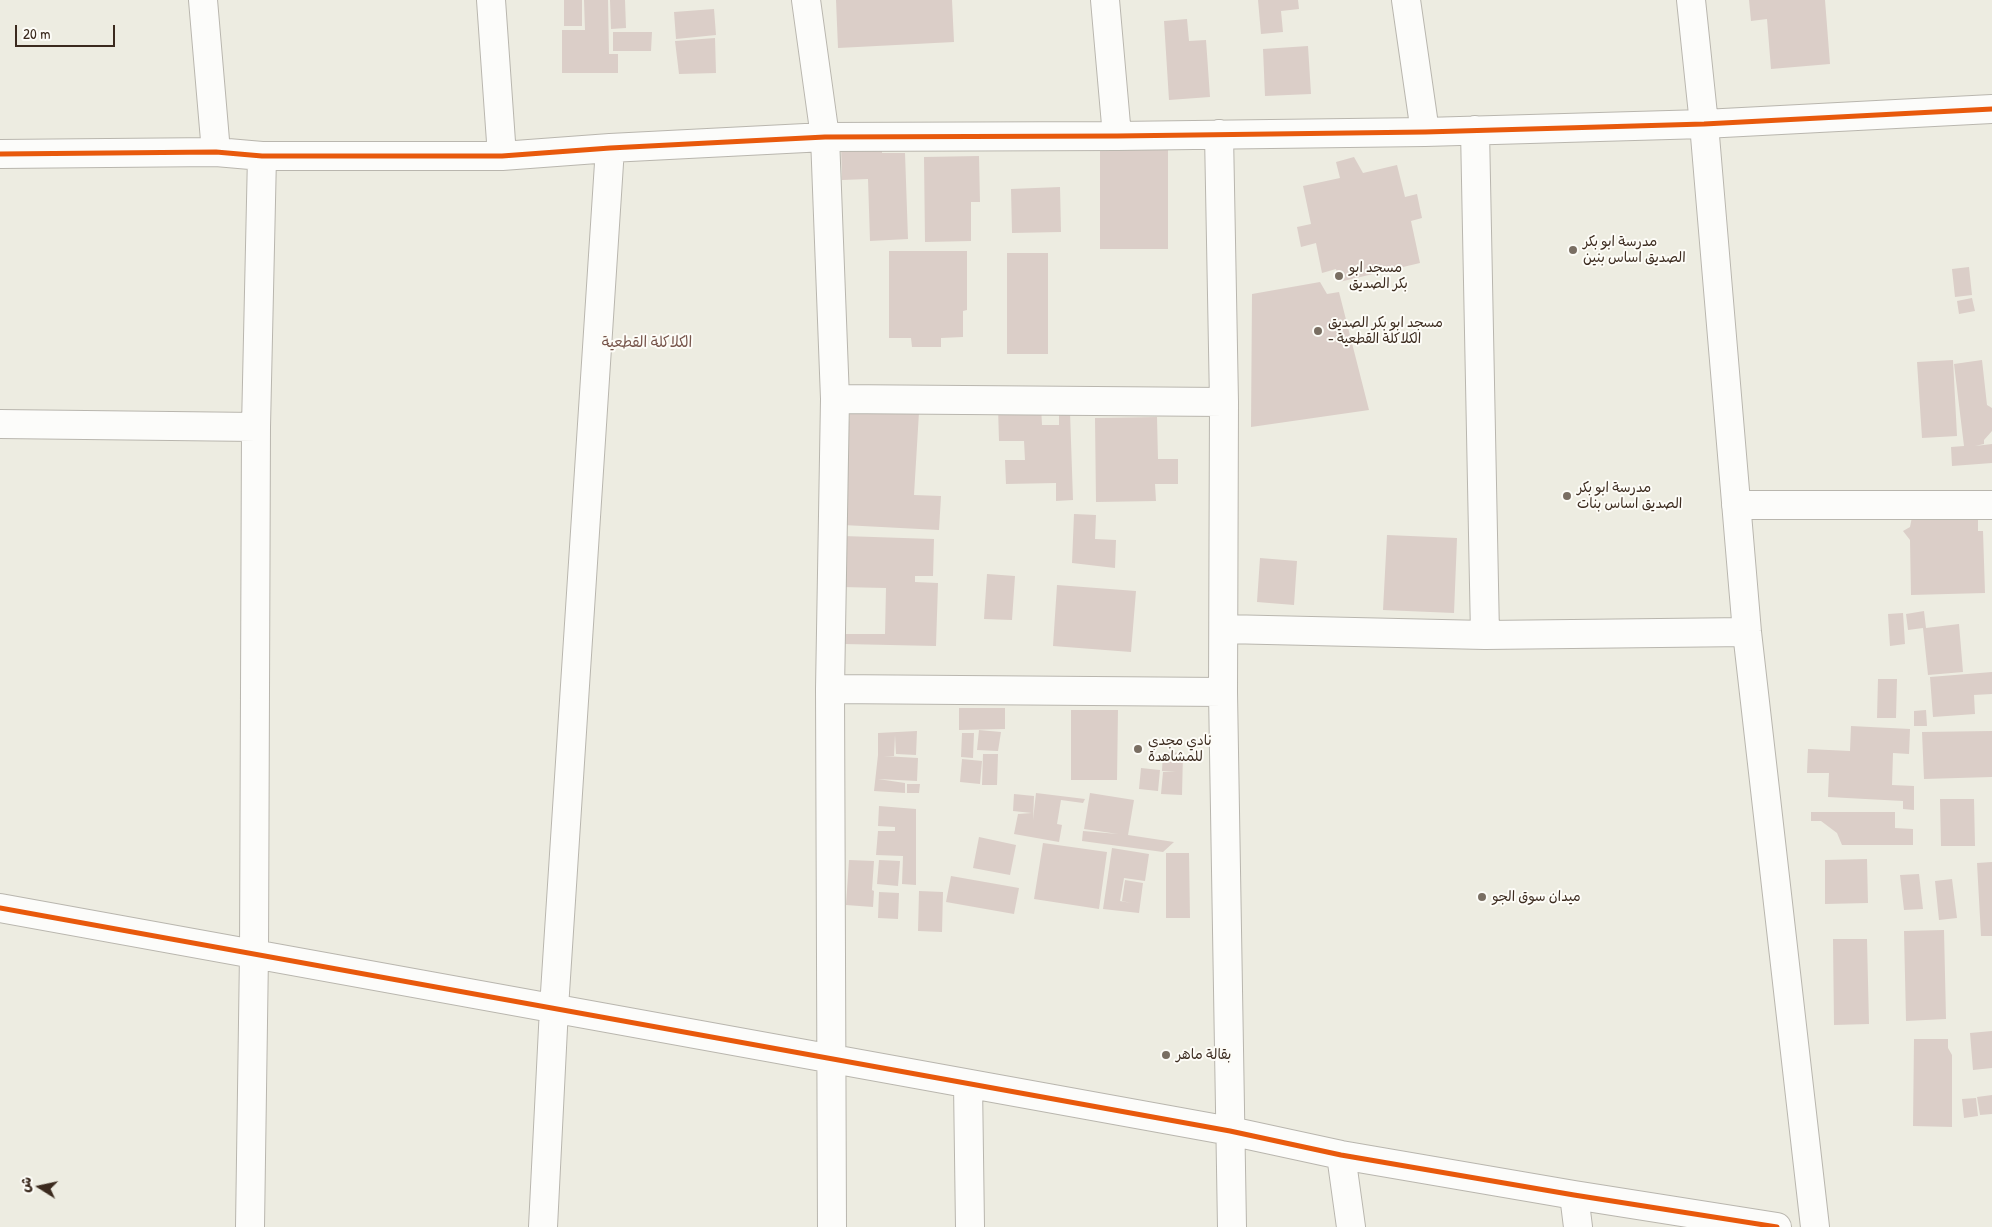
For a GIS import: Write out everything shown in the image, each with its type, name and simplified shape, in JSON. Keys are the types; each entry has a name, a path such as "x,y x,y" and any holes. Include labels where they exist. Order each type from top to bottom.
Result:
{"street":[{"path":"203,0 216,152"},
{"path":"491,0 502,156"},
{"path":"806,0 825,137 834,398 830,689 832,1227"},
{"path":"1105,0 1118,136"},
{"path":"1406,0 1425,132"},
{"path":"1691,0 1704,124 1748,632 1815,1227"},
{"path":"0,154 216,152 262,156 502,156 610,148 825,137 1425,132 1704,124 1992,109"},
{"path":"1475,130 1485,635"},
{"path":"1219,134 1224,402 1223,692 1232,1227"},
{"path":"543,1227 554,1008 610,148"},
{"path":"250,1227 254,954 256,426 262,156"},
{"path":"834,398 1224,402"},
{"path":"0,424 256,426"},
{"path":"1736,505 1992,505"},
{"path":"1224,629 1485,635 1748,632"},
{"path":"830,689 1223,692"},
{"path":"0,908 1230,1131 1341,1155 1574,1195 1777,1227"},
{"path":"968,1084 970,1227"},
{"path":"1341,1155 1351,1227"},
{"path":"1574,1195 1578,1227"}],"building":[{"path":"564,0 582,0 582,26 564,26"},
{"path":"584,0 608,0 609,54 618,54 618,73 562,73 562,30 585,30"},
{"path":"610,0 625,0 626,28 611,29"},
{"path":"836,0 952,0 954,42 838,48"},
{"path":"1258,0 1298,0 1299,9 1281,11 1283,32 1261,34"},
{"path":"1749,0 1825,0 1830,64 1771,69 1767,19 1751,21"},
{"path":"714,9 716,35 676,39 674,12"},
{"path":"1187,19 1189,41 1206,40 1210,97 1169,100 1164,21"},
{"path":"613,32 652,32 651,51 613,51"},
{"path":"715,38 716,73 679,74 675,41"},
{"path":"1308,46 1311,94 1265,96 1263,49"},
{"path":"882,143 882,153 905,153 908,239 870,241 868,179 842,180 841,145"},
{"path":"1100,146 1168,146 1168,249 1100,249"},
{"path":"979,156 980,202 971,202 971,241 925,242 924,157"},
{"path":"1354,157 1363,173 1397,165 1405,197 1417,194 1422,218 1411,221 1420,263 1339,282 1336,269 1322,273 1316,243 1301,247 1297,227 1311,224 1303,186 1340,178 1336,162"},
{"path":"1060,187 1061,232 1012,233 1011,189"},
{"path":"889,251 967,251 967,310 963,311 963,337 941,338 941,347 912,347 911,338 889,338"},
{"path":"1007,253 1048,253 1048,354 1007,354"},
{"path":"1969,267 1972,295 1955,297 1952,269"},
{"path":"1320,282 1327,294 1339,292 1369,410 1251,427 1252,294"},
{"path":"1972,298 1975,311 1959,314 1957,301"},
{"path":"1953,360 1957,436 1922,438 1917,362"},
{"path":"1982,360 1987,405 1992,408 1992,431 1984,440 1984,444 1975,446 1992,444 1992,463 1952,466 1951,447 1964,446 1954,364"},
{"path":"1041,406 1042,425 1059,425 1059,412 1070,412 1073,500 1056,501 1056,483 1006,484 1005,460 1025,460 1024,441 999,441 998,407"},
{"path":"850,408 919,412 914,495 941,496 939,530 843,525"},
{"path":"1157,417 1158,459 1178,459 1178,484 1155,484 1156,501 1096,502 1095,418"},
{"path":"1978,513 1978,531 1983,531 1985,593 1911,595 1910,540 1903,531 1910,527 1912,517"},
{"path":"1074,514 1096,515 1095,539 1116,540 1115,568 1072,563"},
{"path":"1387,535 1457,538 1454,613 1383,610"},
{"path":"843,536 934,539 933,576 915,576 915,582 938,583 936,646 844,644 844,634 885,634 886,588 841,587"},
{"path":"1260,558 1297,561 1294,605 1257,602"},
{"path":"987,574 1015,576 1012,620 984,619"},
{"path":"1057,585 1136,591 1131,652 1053,646"},
{"path":"1924,611 1926,628 1959,624 1963,672 1928,675 1923,628 1908,630 1906,614"},
{"path":"1903,613 1905,644 1890,646 1888,614"},
{"path":"1992,672 1992,694 1974,695 1975,714 1933,717 1930,677"},
{"path":"1878,679 1897,679 1896,718 1877,718"},
{"path":"959,708 1005,708 1005,729 959,730"},
{"path":"1071,710 1118,710 1117,780 1071,780"},
{"path":"1926,710 1927,726 1914,726 1914,711"},
{"path":"1851,726 1910,729 1909,754 1893,753 1892,785 1914,786 1914,810 1903,809 1903,801 1828,797 1829,773 1807,773 1808,749 1850,751"},
{"path":"979,730 1001,732 998,751 977,750"},
{"path":"917,731 916,755 896,754 895,735 894,756 884,756 918,758 917,781 878,779 905,783 905,793 874,791 878,755 878,733"},
{"path":"1992,731 1992,777 1924,779 1922,732"},
{"path":"962,733 974,733 973,758 961,757"},
{"path":"1163,752 1183,753 1182,795 1161,794 1163,772 1176,772 1162,771"},
{"path":"983,754 998,754 997,785 982,785"},
{"path":"962,759 982,761 980,784 960,782"},
{"path":"1141,768 1160,770 1158,791 1139,789"},
{"path":"907,784 920,784 919,793 907,793"},
{"path":"1036,793 1085,799 1083,803 1061,800 1057,824 1062,825 1059,842 1014,834 1018,814 1032,813 1013,811 1014,794 1034,796 1033,820"},
{"path":"1090,793 1134,800 1128,835 1174,842 1163,852 1082,841 1083,831 1118,834 1084,829"},
{"path":"1940,799 1974,799 1975,846 1941,846"},
{"path":"879,806 916,809 916,885 902,884 903,856 876,855 878,831 895,831 895,827 878,826"},
{"path":"1811,812 1895,812 1895,828 1913,829 1913,845 1842,845 1837,833 1821,821 1811,821"},
{"path":"979,837 1016,845 1010,875 973,868"},
{"path":"1043,843 1107,852 1099,909 1034,899"},
{"path":"1112,848 1149,854 1145,881 1124,878 1120,901 1131,903 1122,901 1125,880 1143,883 1139,913 1103,909"},
{"path":"1166,853 1189,853 1190,918 1166,918"},
{"path":"1867,859 1868,903 1825,904 1825,860"},
{"path":"849,860 874,861 873,907 846,905"},
{"path":"879,860 900,861 898,886 877,884"},
{"path":"1992,862 1992,936 1981,936 1977,863"},
{"path":"1919,874 1923,909 1904,910 1900,875"},
{"path":"951,876 1019,888 1014,914 946,902"},
{"path":"1952,879 1957,918 1939,920 1935,881"},
{"path":"919,891 943,892 942,932 918,931"},
{"path":"879,892 899,893 898,919 878,918"},
{"path":"1944,930 1946,1019 1906,1021 1904,931"},
{"path":"1833,939 1867,939 1869,1024 1834,1025"},
{"path":"1992,1031 1992,1068 1973,1070 1970,1033"},
{"path":"1914,1039 1948,1039 1948,1048 1952,1055 1952,1127 1913,1126"},
{"path":"1992,1095 1992,1114 1980,1115 1977,1097"},
{"path":"1976,1098 1978,1116 1964,1118 1962,1099"}],"cycle path":[{"path":"0,154 216,152 262,156 502,156 610,148 825,137 1425,132 1704,124 1992,109"},
{"path":"0,908 1230,1131 1341,1155 1574,1195 1777,1227"}],"place":[{"name":"مدرسة ابو بكر الصديق اساس بنين","path":"1573,250"},
{"name":"مسجد ابو بكر الصديق","path":"1339,276"},
{"name":"مسجد ابو بكر الصديق - الكلاكلة القطعية","path":"1318,331"},
{"name":"مدرسة ابو بكر الصديق اساس بنات","path":"1567,496"},
{"name":"نادي مجدي للمشاهدة","path":"1138,749"},
{"name":"ميدان سوق الجو","path":"1482,897"},
{"name":"بقالة ماهر","path":"1166,1055"}],"district":[{"name":"الكلاكلة القطعية","path":"647,343"}]}
